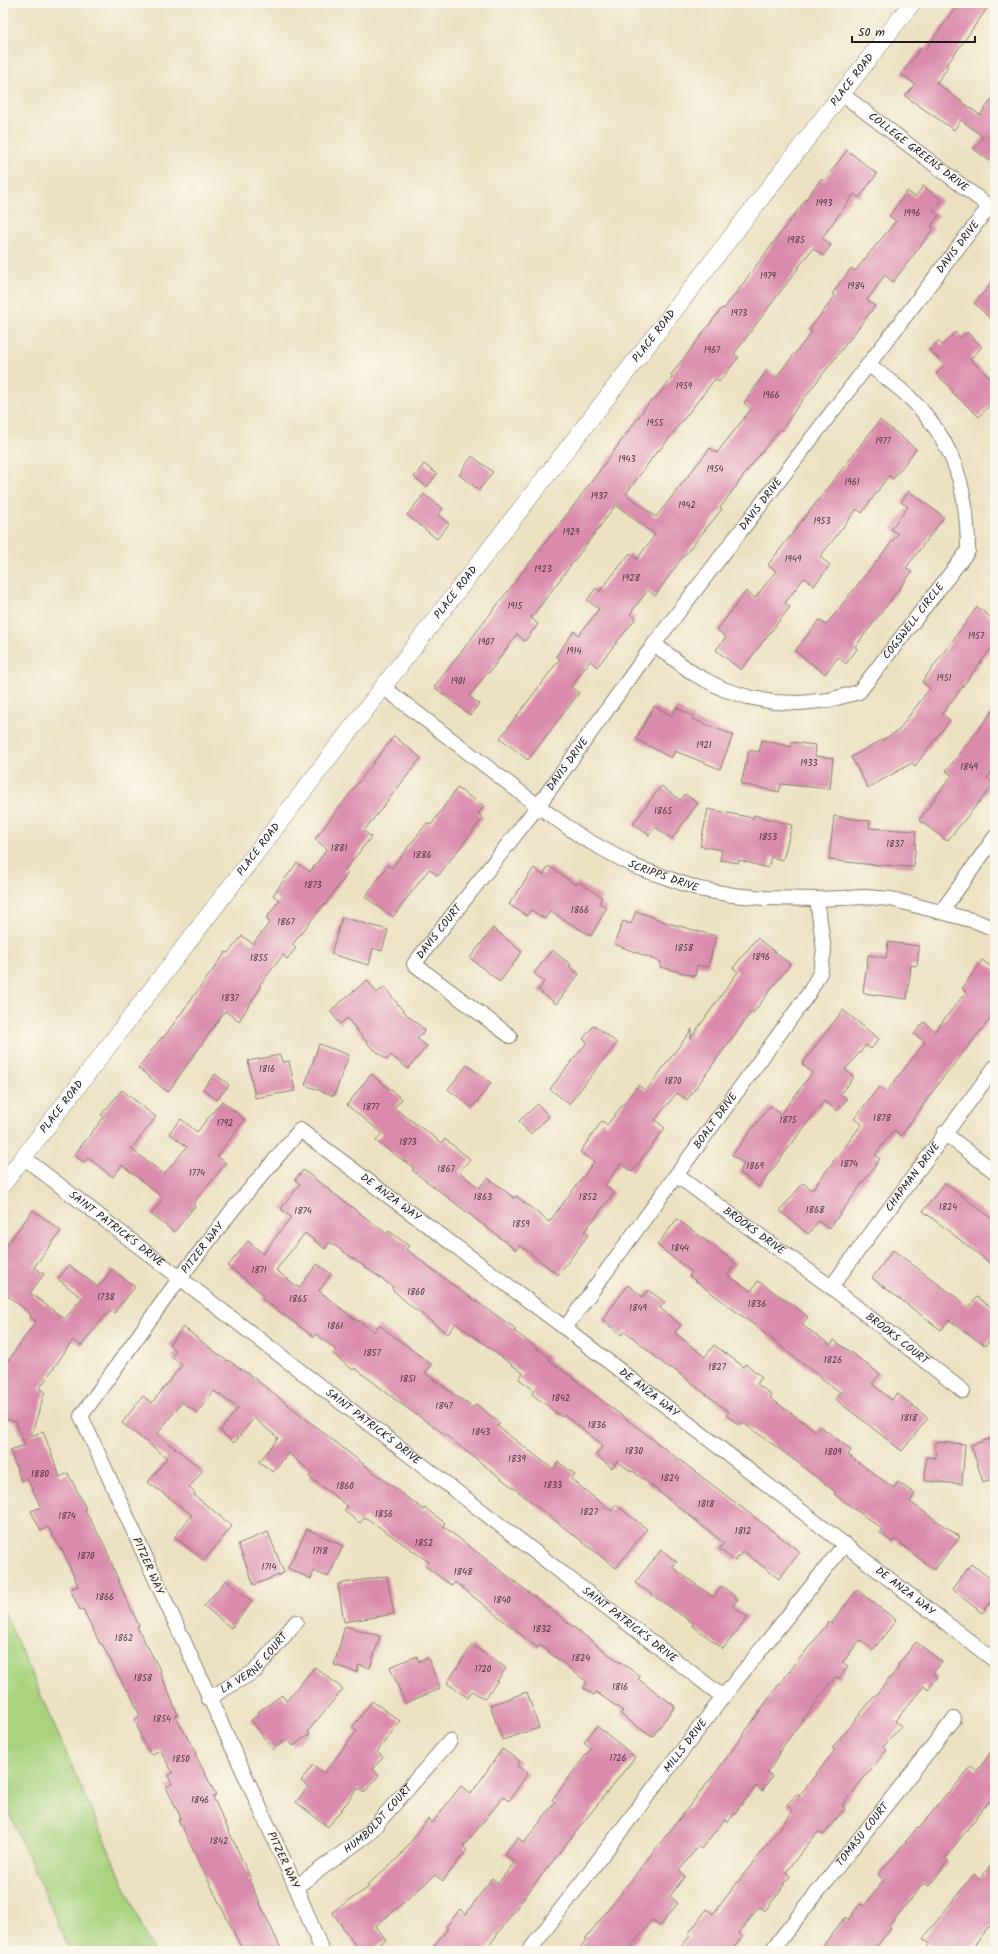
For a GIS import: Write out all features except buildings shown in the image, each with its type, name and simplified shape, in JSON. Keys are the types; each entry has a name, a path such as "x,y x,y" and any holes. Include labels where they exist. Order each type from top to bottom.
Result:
{"street":[{"name":"PLACE ROAD","path":"3,1184 383,687 912,3"},
{"name":"COLLEGE GREENS DRIVE","path":"842,94 992,209"},
{"name":"DAVIS DRIVE","path":"538,806 654,644 869,365 992,209"},
{"name":"COGSWELL CIRCLE","path":"654,644 694,674 723,689 748,697 773,702 800,703 829,700 859,692 968,551 968,521 965,496 956,467 944,441 929,419 912,399 869,365"},
{"name":"SCRIPPS DRIVE","path":"383,687 538,806 583,838 636,867 699,889 734,895 764,898 817,899 866,897 891,899 975,921 995,929"},
{"name":"DAVIS COURT","path":"510,1036 414,964 538,806"},
{"path":"941,912 995,837"},
{"name":"BOALT DRIVE","path":"565,1328 809,994 820,973 824,951 817,899"},
{"name":"CHAPMAN DRIVE","path":"831,1287 944,1133 995,1067"},
{"name":"PITZER WAY","path":"300,1130 234,1208 179,1279 81,1416 208,1699 296,1887 322,1951"},
{"name":"DE ANZA WAY","path":"300,1130 565,1328 995,1661"},
{"path":"944,1133 995,1172"},
{"name":"SAINT PATRICK'S DRIVE","path":"23,1157 179,1279 724,1697"},
{"name":"BROOKS DRIVE","path":"676,1175 831,1287"},
{"name":"BROOKS COURT","path":"831,1287 963,1391"},
{"name":"MILLS DRIVE","path":"529,1951 724,1697 845,1544"},
{"name":"LA VERNE COURT","path":"208,1699 255,1671 296,1622"},
{"name":"TOMASU COURT","path":"771,1951 954,1719"},
{"name":"HUMBOLDT COURT","path":"296,1887 367,1835 450,1741"}],"green space":[{"path":"3,1609 153,1951 70,1951 3,1799"}]}
